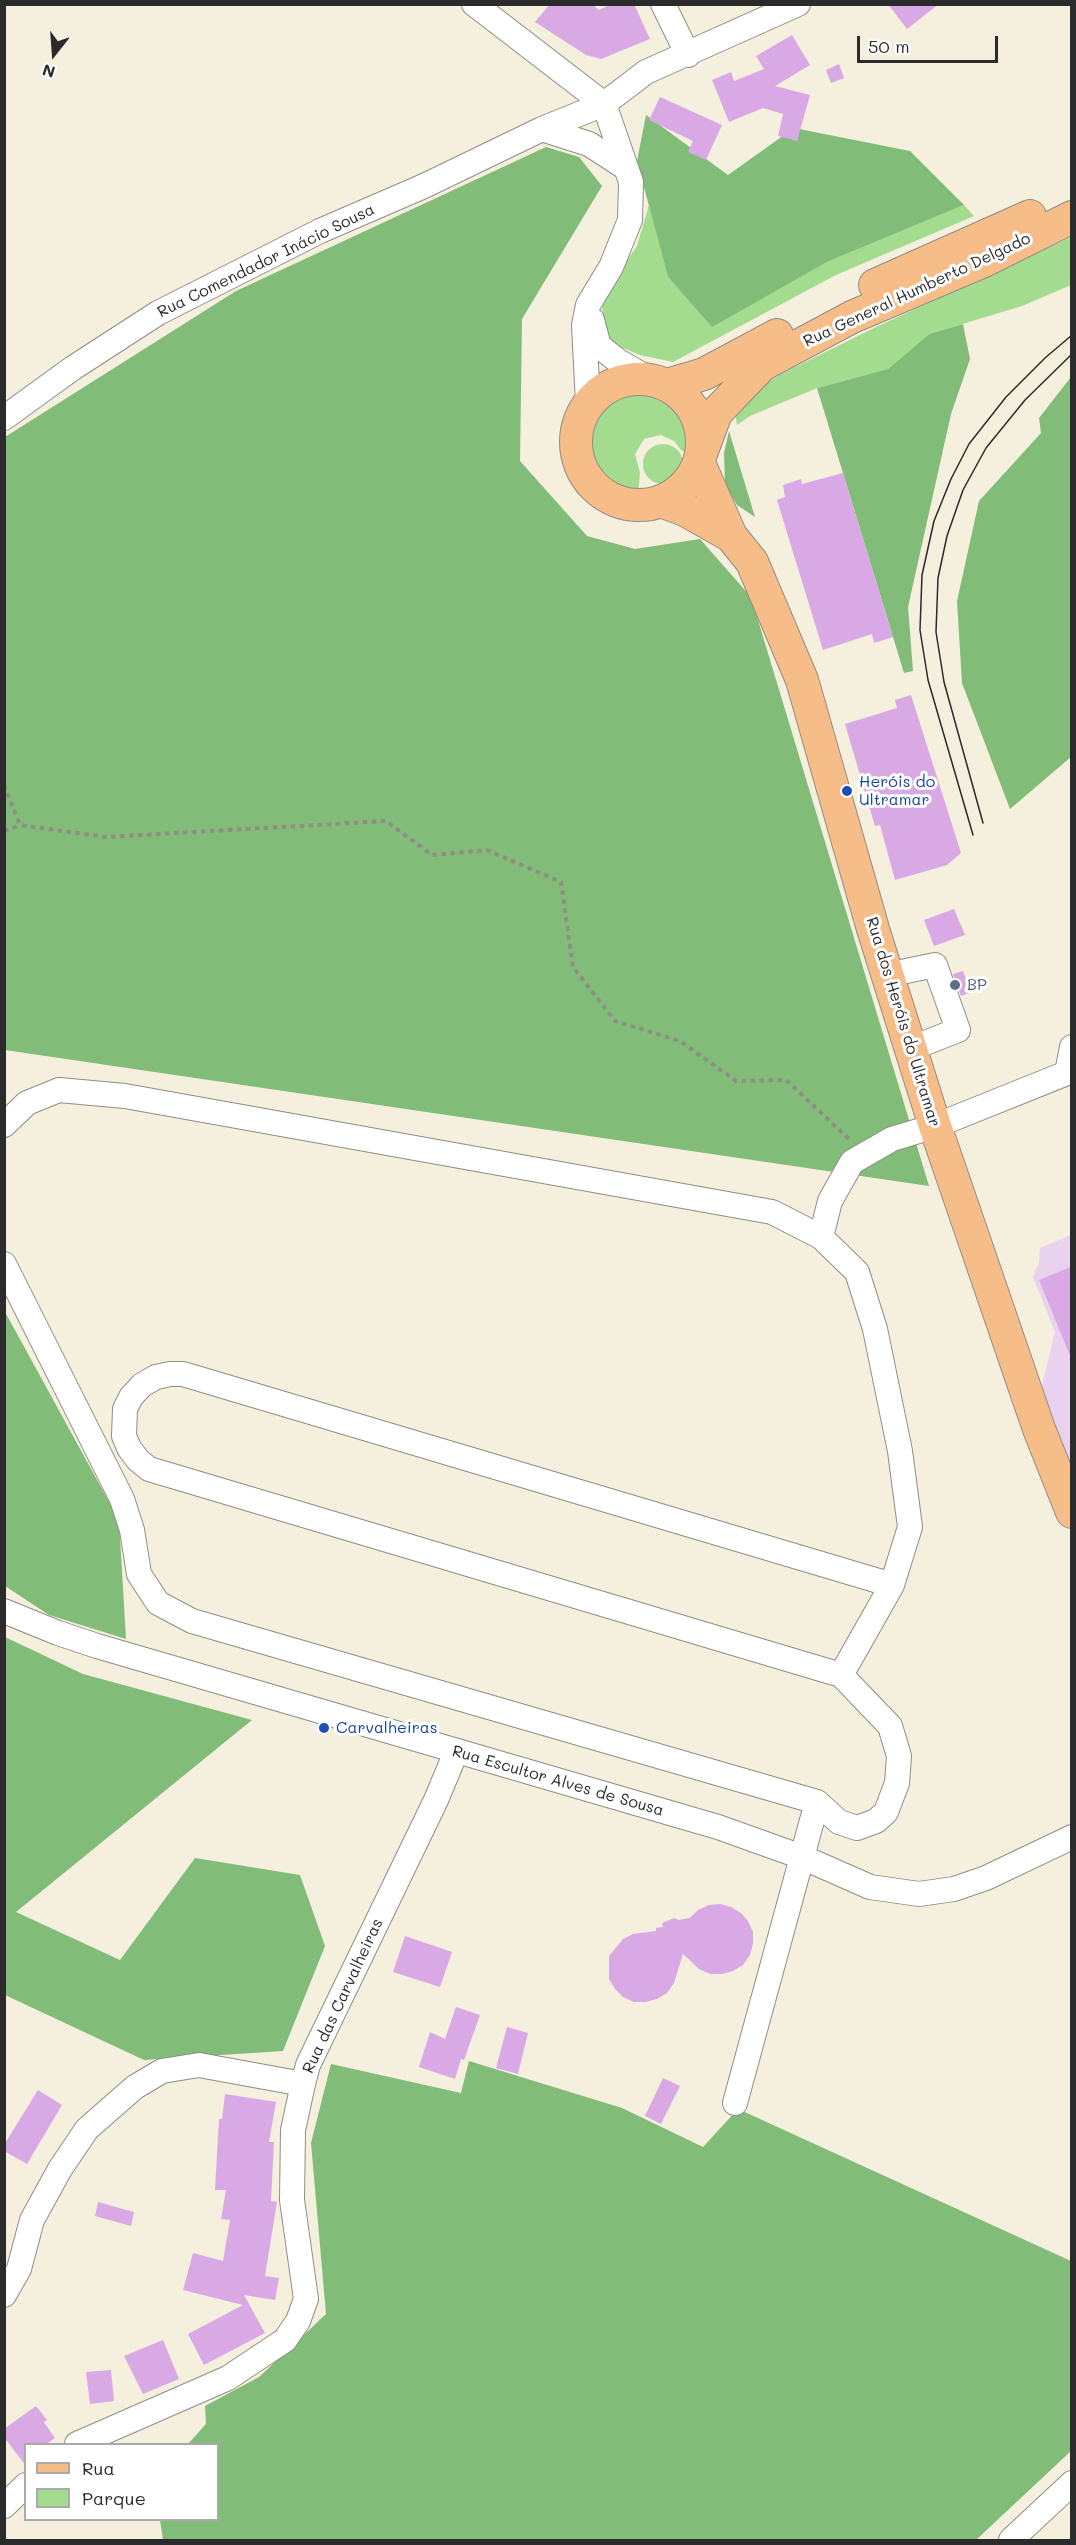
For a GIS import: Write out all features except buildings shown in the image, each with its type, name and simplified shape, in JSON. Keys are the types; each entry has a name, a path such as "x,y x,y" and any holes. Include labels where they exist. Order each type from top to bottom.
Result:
{"main road":[{"name":"Rua General Humberto Delgado","path":"658,382 704,374 858,292 1071,198"},
{"name":"Rua General Humberto Delgado","path":"700,457 716,413 762,365 852,317 986,260 1071,217"},
{"path":"631,379 658,382 683,397 695,412 701,431 700,457 690,480 677,493 661,501 641,506 621,503 602,494 588,480 578,462 575,442 578,422 588,404 600,392 615,383 631,379"},
{"name":"Rua dos Heróis do Ultramar","path":"700,457 731,536 752,562 802,680 910,1049 1039,1429 1071,1512"},
{"name":"Rua dos Heróis do Ultramar","path":"661,501 687,511 731,536"}],"street":[{"path":"474,4 604,104 631,183 630,219 611,267 588,305 584,325 588,404"},
{"path":"663,4 688,55"},
{"name":"Rua Comendador Inácio Sousa","path":"4,418 73,368 159,313 320,231 424,186 542,129 604,104 646,72 798,4"},
{"path":"542,129 589,144 626,168"},
{"path":"588,305 599,346 618,361 658,382"},
{"path":"887,975 935,965 958,1030 910,1049"},
{"path":"821,1237 830,1201 852,1162 892,1138 935,1126 1069,1072 1071,1047"},
{"path":"4,1125 27,1103 59,1090 125,1096 772,1212 821,1237 857,1272 875,1329 900,1451 910,1527 892,1585 841,1675"},
{"path":"4,1264 122,1499 132,1530 139,1574 158,1602 192,1622 817,1802 839,1822 857,1828 876,1821 886,1812 897,1783 899,1756 890,1726 841,1675 149,1469 138,1460 124,1436 123,1423 126,1409 131,1397 142,1385 156,1377 170,1374 183,1374 892,1585"},
{"name":"Rua Escultor Alves de Sousa","path":"4,1611 97,1646 718,1827 802,1857 870,1887 919,1894 954,1889 986,1878 1071,1837"},
{"name":"Rua das Carvalheiras","path":"82,2443 228,2378 285,2340 298,2320 306,2299 292,2200 293,2130 308,2065 436,1800 456,1752"},
{"path":"735,2103 817,1802"},
{"path":"4,2295 19,2270 32,2220 60,2169 87,2129 135,2087 162,2071 199,2065 303,2084"},
{"path":"1011,2541 1071,2482"},
{"path":"4,2506 24,2487"}],"path":[{"path":"4,785 20,825"},
{"path":"4,831 20,825 106,837 386,821 432,855 487,850 561,882 573,967 615,1021 681,1041 736,1081 786,1080 866,1154"}],"shaded area":[{"path":"1071,1235 1071,1472 1040,1394 1055,1332 1033,1277 1039,1262 1040,1248"}],"green space":[{"path":"646,115 728,175 794,128 910,151 964,205 827,262 712,327 668,277 637,161"},
{"path":"546,147 579,157 602,186 522,319 520,461 587,536 635,549 700,539 751,597 929,1186 5,1050 5,437 236,291"},
{"path":"649,205 668,277 712,326 827,262 964,205 974,216 836,275 673,362 640,355 616,345 605,333 602,306 613,281 637,246"},
{"path":"1071,237 1071,285 1022,306 929,334 888,369 817,388 750,416 737,425 735,412 747,395 781,374 874,328"},
{"path":"963,324 970,359 951,414 908,607 913,671 904,673 817,388 888,369 929,334"},
{"path":"1071,377 1071,757 1010,809 962,683 957,601 979,501 1041,433 1039,418"},
{"path":"629,391 657,395 679,410 691,434 692,456 681,450 674,441 661,435 644,439 635,454 640,473 638,494 619,486 600,468 590,447 593,423 606,405"},
{"path":"729,431 755,517 737,505 725,484 724,453"},
{"path":"663,444 671,445 677,450 682,456 682,472 677,478 671,483 663,484 655,483 649,478 644,472 643,464 644,456 649,450 655,445"},
{"path":"4,1310 119,1520 126,1639 49,1615 5,1586"},
{"path":"5,1637 83,1674 252,1720 16,1912 120,1960 195,1858 300,1875 325,1946 283,2051 144,2060 5,1995"},
{"path":"469,2061 622,2108 703,2147 738,2109 1071,2261 1071,2451 976,2540 163,2540 160,2521 219,2521 219,2443 189,2443 206,2424 205,2406 259,2377 326,2314 311,2143 331,2064 461,2093"}],"tram line":[{"path":"973,835 928,680 920,630 922,575 934,521 951,479 969,444 1006,397 1072,335"},
{"path":"983,823 944,682 936,632 938,578 947,536 963,490 986,448 1025,400 1072,354"}],"place":[{"name":"Heróis do Ultramar","path":"847,791"},
{"name":"BP","path":"955,985"},
{"name":"Carvalheiras","path":"324,1728"}]}
